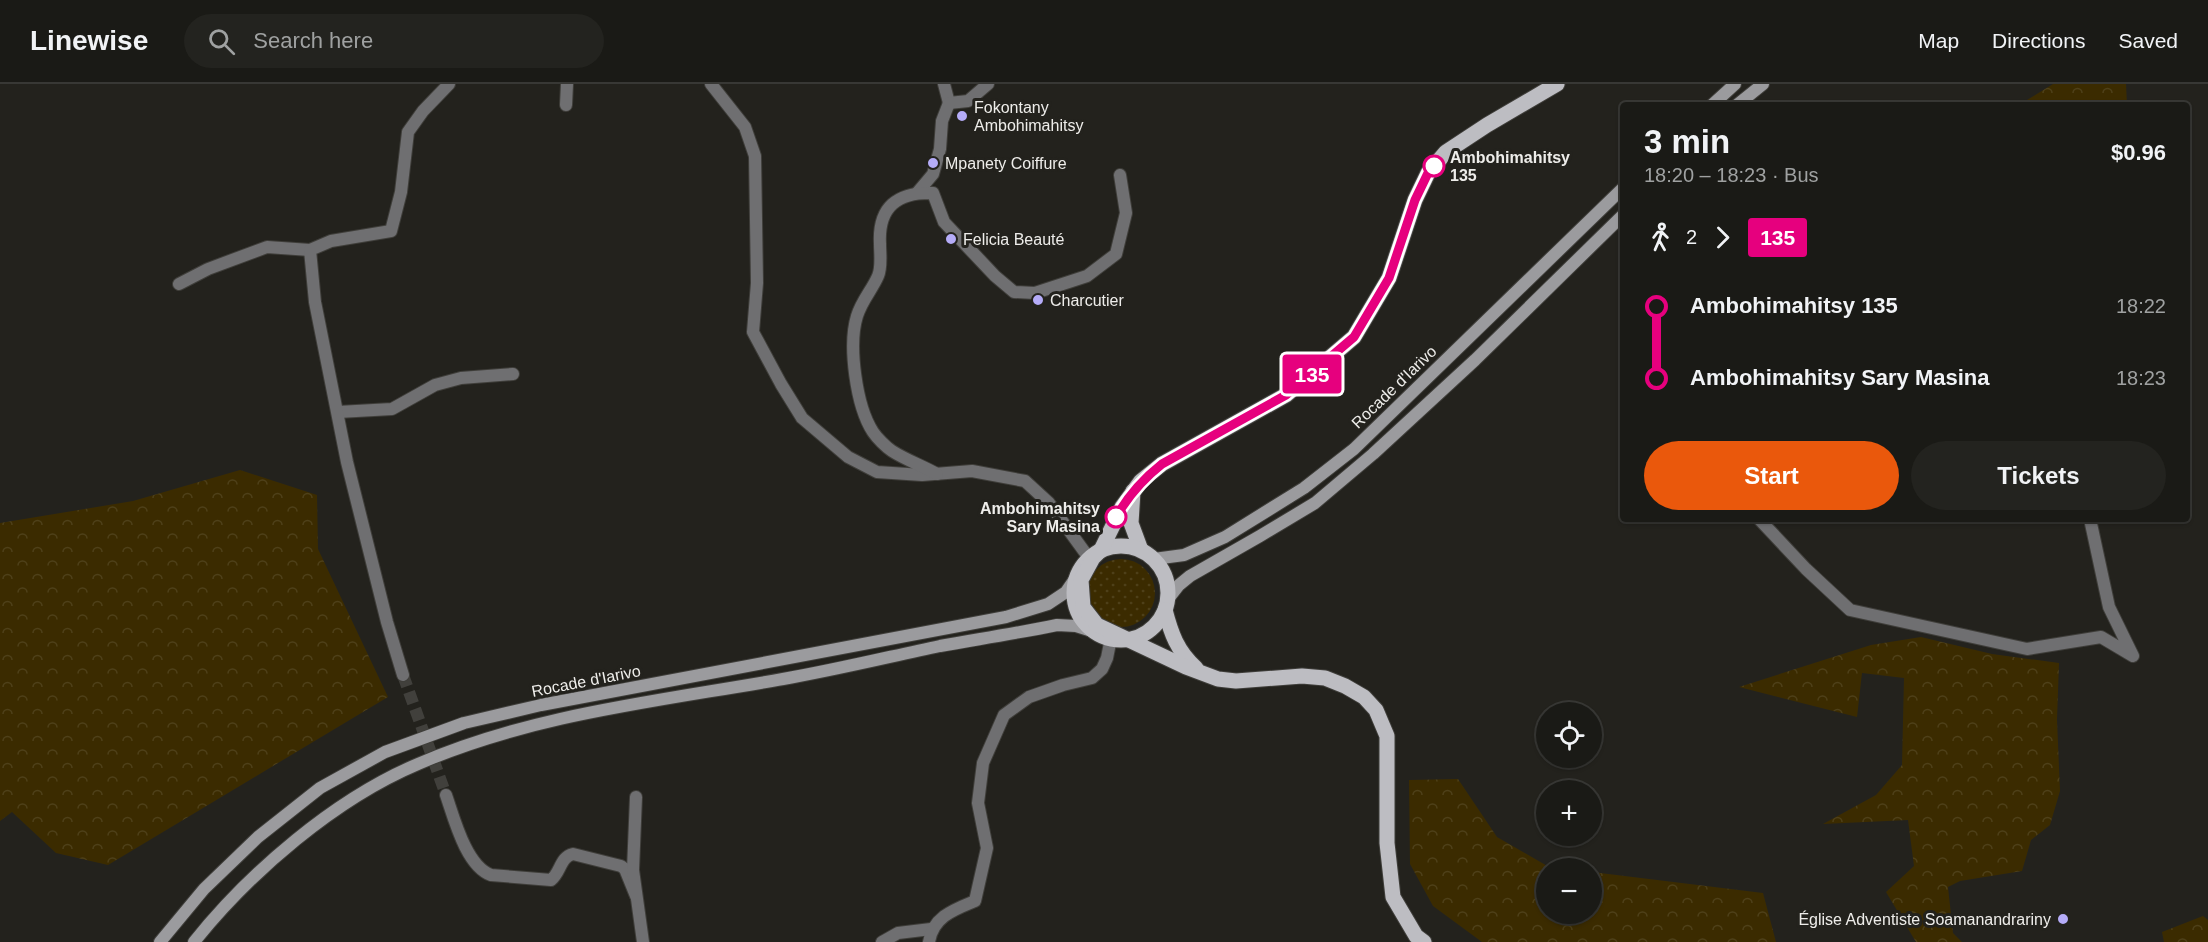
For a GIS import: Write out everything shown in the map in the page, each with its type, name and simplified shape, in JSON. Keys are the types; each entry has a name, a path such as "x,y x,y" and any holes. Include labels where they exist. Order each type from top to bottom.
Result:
{"main road":[{"path":"1424,942 1416,936 1393,897 1387,843 1387,736 1376,710 1364,697 1325,678 1302,676 1236,681 1218,679 1186,667 1097,625 1083,607 1081,580 1118,513 1141,481 1162,464 1286,395 1354,337 1389,278 1415,200 1428,173 1446,152 1486,125 1557,84"},
{"path":"1715,102 1735,84"},
{"path":"1741,102 1763,84"},
{"name":"Rocade d'Iarivo","path":"1154,559 1184,555 1225,537 1304,488 1338,462 1620,191"},
{"name":"Rocade d'Iarivo","path":"1166,604 1179,585 1190,576 1315,503 1373,454 1475,360 1620,218"},
{"path":"1133,492 1131,523 1141,550"},
{"path":"1166,604 1156,624 1144,634 1129,639 1112,638 1095,632 1081,616 1075,597 1077,576 1095,554 1114,546 1128,546 1141,550 1154,559 1165,578 1166,604 1173,639 1185,658 1200,672"},
{"name":"Rocade d'Iarivo","path":"160,942 204,889 258,837 320,788 385,752 464,723 542,705 1006,617 1048,604 1065,592 1077,576"},
{"name":"Rocade d'Iarivo","path":"194,942 243,887 278,855 328,816 386,779 446,752 488,738 569,718 784,679 942,646 1057,625 1076,626 1095,632"}],"street":[{"path":"179,284 208,269 267,247 310,250 331,241 391,231 401,192 408,132 423,111 448,84"},
{"path":"566,105 567,84"},
{"path":"711,84 745,127 755,156 757,283 753,332 802,418 848,457 877,472 922,475 972,471 1025,481 1049,503 1095,554"},
{"path":"917,193 933,174 940,149 942,121 949,103 944,84"},
{"path":"949,103 968,101 988,84"},
{"path":"938,474 892,451 873,433 863,411 854,360 856,318 863,299 879,274 882,219 888,208 896,200 917,193 933,194 944,222 995,276 1014,292 1035,293 1087,276 1116,254 1126,213 1120,175"},
{"path":"310,250 315,302 347,462 404,675"},
{"path":"338,412 392,409 435,385 461,378 513,374"},
{"path":"1762,522 1806,569 1850,610 2027,649 2101,637 2133,656 2109,607 2091,522"},
{"path":"882,942 898,933 930,936 946,913 975,901 987,848 978,803 983,764 1004,715 1029,697 1092,678 1102,669 1112,638"},
{"path":"446,795 465,846 484,873 551,880 564,859 573,854 621,866 625,869 636,896"},
{"path":"636,797 633,870 643,942"}],"green space":[{"path":"2053,84 2126,84 2127,102 2021,102"},
{"path":"240,470 317,495 318,549 388,697 108,865 56,853 12,812 0,821 0,523 133,501"},
{"path":"1121,559 1134,561 1145,569 1153,580 1155,593 1153,606 1145,617 1134,625 1121,627 1108,625 1097,617 1089,606 1087,593 1089,580 1097,569 1108,561"},
{"path":"1921,637 1992,654 2059,663 2057,720 2060,791 2050,825 2031,840 2022,871 1960,881 1948,887 1953,933 1962,942 1916,942 1886,892 1914,866 1908,820 1823,824 1876,795 1902,765 1904,678 1862,673 1857,717 1739,687 1871,645"},
{"path":"1458,779 1497,837 1536,860 1536,924 1602,924 1602,873 1763,893 1776,942 1482,942 1433,906 1410,864 1409,780"},
{"path":"2203,916 2208,920 2208,942 2164,942 2162,932"}],"tunnel":[{"path":"403,675 446,795"}],"bus line":[{"name":"135","path":"1116,517 1141,481 1162,464 1286,395 1354,337 1389,278 1415,200 1428,173 1434,166"}],"place":[{"name":"Fokontany Ambohimahitsy","path":"962,116"},
{"name":"Mpanety Coiffure","path":"933,163"},
{"name":"Ambohimahitsy 135","path":"1434,166"},
{"name":"Felicia Beauté","path":"951,239"},
{"name":"Charcutier","path":"1038,300"},
{"name":"Ambohimahitsy Sary Masina","path":"1116,517"},
{"name":"Église Adventiste Soamanandrariny","path":"2063,919"}]}
